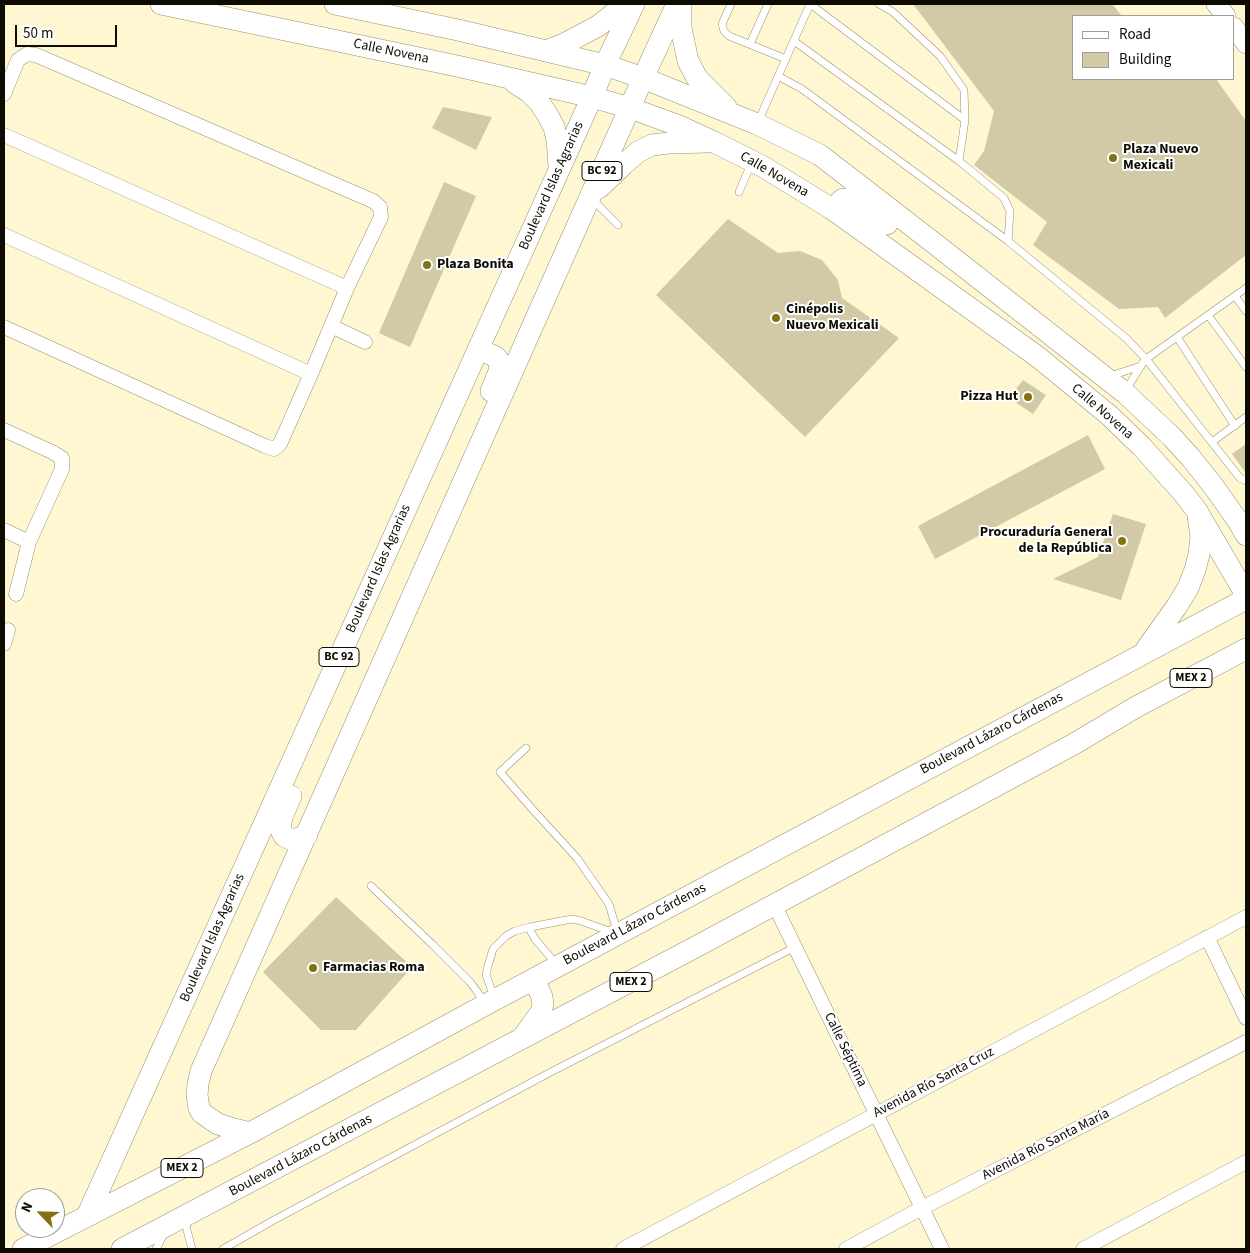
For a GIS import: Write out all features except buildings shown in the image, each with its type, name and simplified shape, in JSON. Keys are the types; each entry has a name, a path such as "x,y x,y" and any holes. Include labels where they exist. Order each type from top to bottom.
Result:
{"main road":[{"name":"Calle Novena","path":"161,4 592,97 677,125 753,161 832,209 1038,357 1110,416 1180,488 1198,511 1246,597"},
{"name":"Calle Novena","path":"335,4 458,30 605,65 643,78 757,124 820,155 1125,393 1172,437 1191,458 1243,528"},
{"path":"546,51 598,26 626,4"},
{"name":"Boulevard Islas Agrarias","path":"87,1216 634,4"},
{"name":"BC 92","path":"250,1133 218,1124 202,1113 197,1102 198,1084 202,1071 677,4"},
{"path":"681,4 681,28 688,62 697,78 736,116"},
{"path":"504,77 529,92 548,114 557,140 559,170"},
{"path":"590,197 638,152 652,145 669,142 714,142"},
{"path":"832,209 843,199 852,200 907,238 916,241 930,240"},
{"path":"478,349 496,357 500,364 499,372 481,414 480,444"},
{"path":"1038,357 1048,358 1059,363 1103,394 1113,396 1125,393"},
{"path":"1143,653 1177,606 1192,579 1199,554 1201,536 1198,511"},
{"name":"Boulevard Lázaro Cárdenas","path":"23,1249 250,1133 490,1002 1246,597"},
{"name":"Boulevard Lázaro Cárdenas","path":"122,1249 522,1040 1066,748 1136,707 1246,649"},
{"path":"307,835 297,839 290,839 284,836 280,828 282,816 317,737 312,717"},
{"path":"522,1040 541,1012 543,1004 534,979"}],"street":[{"path":"1216,4 1225,15"},
{"path":"1235,28 1246,44"},
{"path":"4,94 18,60 27,54 36,54 373,201 380,207 381,217 347,288 280,444 274,449 4,327"},
{"path":"4,135 347,288"},
{"path":"4,236 311,374"},
{"path":"331,326 365,342"},
{"path":"4,430 62,458 62,469 29,542 16,594"},
{"path":"4,530 29,542"},
{"path":"4,644 8,630"},
{"name":"Calle Séptima","path":"774,904 942,1249"},
{"name":"Avenida Río Santa Cruz","path":"623,1249 1246,917"},
{"path":"1207,937 1246,1018"},
{"name":"Avenida Río Santa María","path":"846,1249 1246,1042"},
{"path":"1083,1249 1246,1162"}],"lane":[{"path":"731,4 722,24 729,36 786,59"},
{"path":"750,44 768,4"},
{"path":"757,124 810,4 965,120"},
{"path":"879,4 893,12 940,56 964,90 965,120 959,161"},
{"path":"794,41 959,161 1004,198 1010,211 1008,241"},
{"path":"778,76 802,89 1008,241 1127,338 1146,359 1240,478 1246,481"},
{"path":"739,192 753,161"},
{"path":"590,197 618,225"},
{"path":"1125,393 1146,359 1246,288"},
{"path":"1235,296 1246,311"},
{"path":"1208,315 1246,368"},
{"path":"1177,337 1235,426"},
{"path":"1106,378 1141,366"},
{"path":"1212,442 1246,417"},
{"path":"526,748 500,772 577,858 609,904 618,934"},
{"path":"371,886 490,1002"},
{"path":"490,1002 486,975 493,949 506,936 515,931 572,919 618,934"},
{"path":"530,927 535,939 558,966"},
{"path":"223,1249 549,1073 795,947"},
{"path":"156,1249 176,1221 186,1230 192,1249"}],"place":[{"name":"Plaza Nuevo Mexicali","path":"1113,158"},
{"name":"Plaza Bonita","path":"427,265"},
{"name":"Cinépolis Nuevo Mexicali","path":"776,318"},
{"name":"Pizza Hut","path":"1028,397"},
{"name":"Procuraduría General de la República","path":"1122,541"},
{"name":"Farmacias Roma","path":"313,968"}]}
